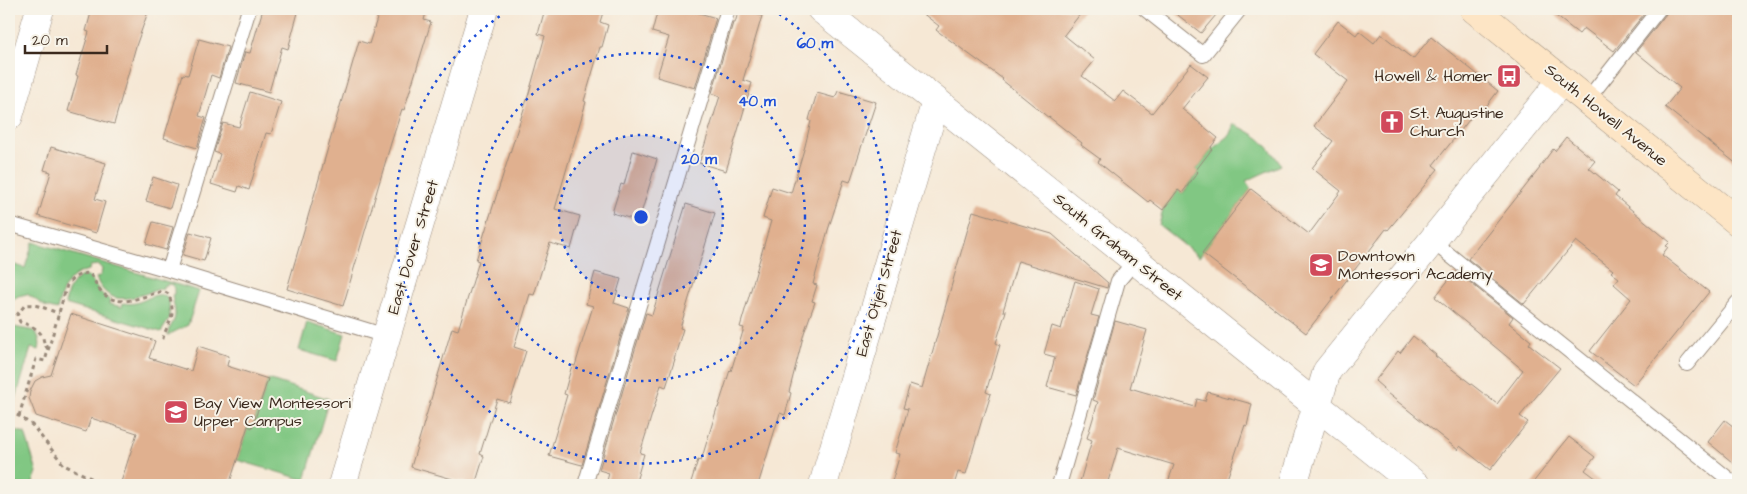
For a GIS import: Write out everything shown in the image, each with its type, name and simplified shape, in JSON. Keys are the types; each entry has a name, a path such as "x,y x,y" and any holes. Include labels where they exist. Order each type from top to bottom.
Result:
{"street":[{"path":"9,116 40,9"},
{"name":"East Dover Street","path":"342,485 484,9"},
{"name":"South Graham Street","path":"821,9 1416,485"},
{"name":"South Howell Avenue","path":"1474,9 1738,222"},
{"path":"1293,485 1327,372 1562,80"},
{"name":"East Otjen Street","path":"823,485 936,101"}],"lane":[{"path":"169,270 249,9"},
{"path":"585,485 728,9"},
{"path":"1145,9 1203,55 1240,9"},
{"path":"1587,100 1659,9"},
{"path":"9,224 386,336"},
{"path":"1432,241 1736,485"},
{"path":"1059,485 1118,281 1135,261"},
{"path":"1687,364 1738,302"}],"path":[{"path":"19,416 36,359 45,361 67,285 80,274 89,273 94,278 99,289 108,297 116,300 137,300 163,291 169,294 173,318 163,338 167,339"},
{"path":"48,349 37,330 20,322 17,315 25,305 34,304 59,313"},
{"path":"9,413 19,416 32,424 64,465 99,482 98,485"}],"green space":[{"path":"1234,124 1261,140 1271,150 1281,165 1246,181 1251,189 1199,257 1159,225 1163,210 1178,190 1183,193 1198,173 1196,170 1212,149 1229,136"},
{"path":"33,242 199,291 188,325 168,335 175,314 172,295 174,294 174,287 170,284 135,297 117,298 109,295 96,278 101,275 102,269 98,265 90,266 89,270 71,279 61,296 57,310 46,307 27,294 18,296 9,304 9,263 25,268"},
{"path":"82,276 88,276 100,292 110,300 109,304 122,307 123,303 129,304 143,301 155,295 166,296 169,302 170,318 161,332 65,304 68,291"},
{"path":"9,319 14,327 35,331 40,342 39,350 31,348 14,405 9,403"},
{"path":"307,322 345,334 337,361 299,350"},
{"path":"268,379 329,399 305,480 237,460 248,426 253,427"},
{"path":"9,428 25,433 37,472 32,485 9,485"}],"building":[{"path":"92,9 149,9 136,46 114,124 68,111 78,76 76,75 89,32 86,31"},
{"path":"263,9 299,9 288,49 282,47 269,92 236,83 245,52 250,53"},
{"path":"380,9 427,9 424,20 431,22 404,110 402,109 391,143 343,306 287,289 359,41 369,44"},
{"path":"545,9 604,9 600,22 608,25 584,101 586,102 555,209 580,216 571,249 550,243 534,295 530,294 514,347 526,351 510,403 497,399 480,454 484,456 475,485 473,485 411,467 452,328 458,330 479,261 476,260 529,93 545,36 538,34"},
{"path":"658,9 686,9 716,18 695,88 657,77 669,37 652,32"},
{"path":"739,9 762,16 743,80 752,83 726,171 699,163 720,96 712,93"},
{"path":"917,9 1084,9 1064,35 1095,60 1082,76 1115,101 1123,91 1152,113 1191,64 1208,77 1182,109 1218,138 1196,170 1198,172 1182,193 1178,190 1163,210 1150,200 1148,202 1098,162 1100,159 1081,145 1082,143 1003,79 936,30 939,26"},
{"path":"1170,9 1221,9 1201,33"},
{"path":"1547,9 1648,9 1614,51 1584,28 1579,34"},
{"path":"1668,9 1738,9 1738,165 1665,107 1680,88 1636,52"},
{"path":"1338,21 1356,35 1359,31 1374,43 1381,34 1413,59 1431,37 1498,91 1485,108 1481,105 1433,165 1438,169 1388,230 1386,229 1306,333 1202,253 1251,189 1309,234 1341,191 1312,168 1333,141 1314,126 1348,81 1313,54"},
{"path":"199,39 228,47 219,78 211,75 199,116 206,118 197,148 164,138 183,74 188,75"},
{"path":"838,91 876,102 850,182 844,180 828,230 813,284 817,285 812,301 815,302 804,333 785,415 780,413 758,485 690,485 698,460 701,461 744,328 740,327 771,221 763,218 772,187 791,193 805,146 811,121 809,120 817,93 835,98"},
{"path":"250,92 281,102 271,134 266,133 249,190 239,186 237,192 211,184 220,154 214,152 223,123 239,127"},
{"path":"1566,137 1595,161 1589,168 1618,192 1615,196 1670,242 1662,255 1709,292 1634,385 1590,351 1631,299 1614,284 1619,278 1611,272 1613,270 1576,241 1524,304 1468,259 1553,149 1555,151"},
{"path":"51,147 106,163 95,199 105,202 96,233 38,216 51,172 44,170"},
{"path":"633,151 657,159 639,221 612,213 621,184 624,185"},
{"path":"153,177 177,185 170,208 146,201"},
{"path":"686,204 715,213 680,328 683,329 675,359 666,387 661,385 640,453 644,454 635,485 606,485 609,473 599,470 646,313 652,315"},
{"path":"973,211 1052,234 1108,283 1107,288 1018,261 1003,311 1006,311 996,343 1000,345 986,392 991,394 966,474 958,472 954,485 891,485 900,454 895,453 908,409 903,408 910,384 922,388"},
{"path":"153,222 173,227 166,250 146,244"},
{"path":"190,232 211,238 204,261 183,255"},
{"path":"595,272 621,279 614,303 629,308 582,465 549,456 567,395 564,394 572,365 575,366 593,306 586,304"},
{"path":"1455,272 1513,317 1509,323 1531,341 1529,344 1560,368 1520,416 1528,422 1490,470 1460,446 1458,450 1382,389 1375,381 1398,351 1400,353 1413,336 1435,356 1497,404 1523,370 1435,297"},
{"path":"1075,281 1099,289 1091,315 1099,317 1076,395 1047,387 1055,357 1044,354 1052,326 1061,329"},
{"path":"71,314 155,341 149,358 191,371 198,346 229,356 227,366 268,379 252,428 248,426 229,485 120,485 137,433 91,418 86,432 36,416 29,398 30,391 35,381 51,375"},
{"path":"1115,321 1147,330 1130,388 1195,407 1197,399 1205,401 1208,392 1252,404 1247,426 1245,425 1225,485 1167,485 1174,465 1118,448 1107,485 1079,485 1092,440 1087,438 1098,402 1093,400"},
{"path":"1725,420 1738,430 1738,467 1708,442"},
{"path":"1569,437 1595,457 1585,470 1605,485 1531,485"}],"place":[{"name":"Howell & Homer","path":"1509,76"},
{"name":"St. Augustine Church","path":"1392,122"},
{"name":"Downtown Montessori Academy","path":"1321,265"},
{"name":"Bay View Montessori Upper Campus","path":"176,412"}]}
